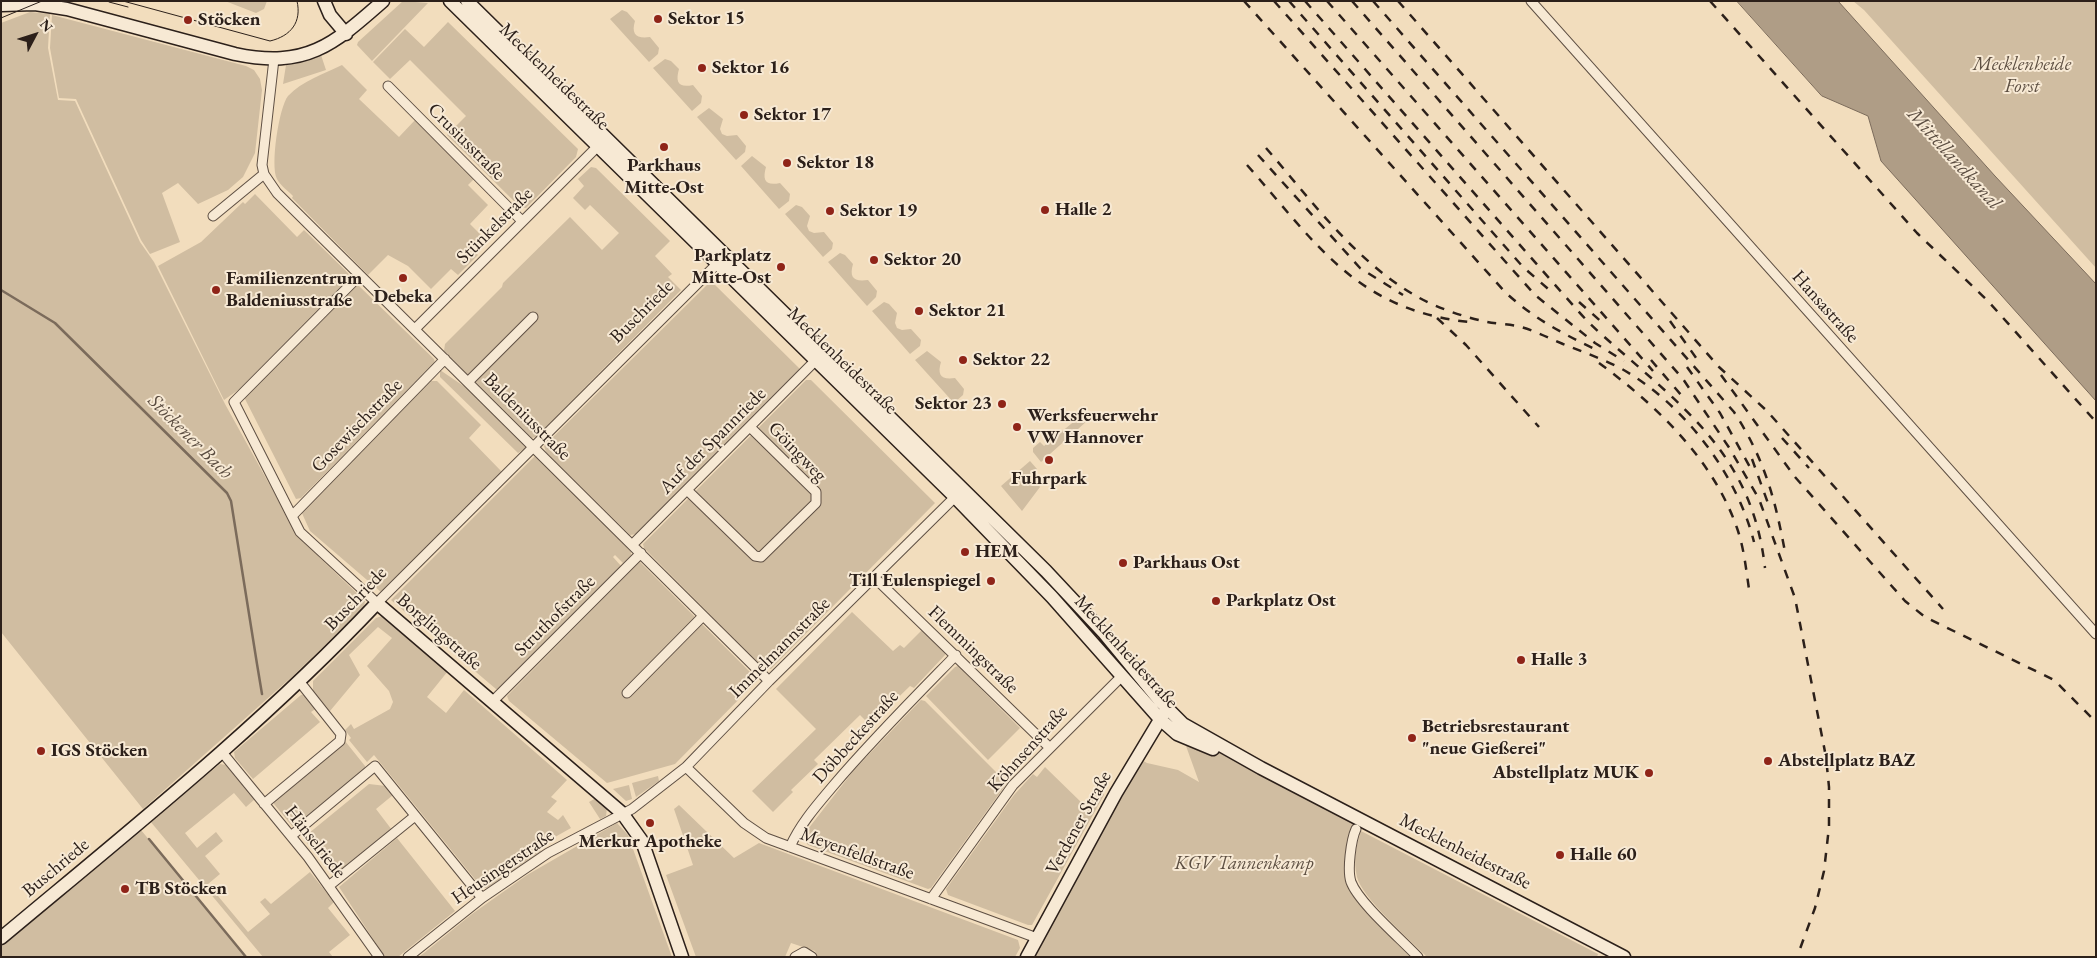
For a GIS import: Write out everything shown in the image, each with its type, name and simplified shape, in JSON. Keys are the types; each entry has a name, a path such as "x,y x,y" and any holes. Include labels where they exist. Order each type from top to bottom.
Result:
{"main road":[{"path":"1,5 26,3 67,8 235,54 257,59 274,59 306,54 324,47 346,34 383,1"},
{"name":"Mecklenheidestraße","path":"450,1 955,497 1025,569 1122,676 1188,740 1262,768 1603,952 1624,957"},
{"name":"Mecklenheidestraße","path":"466,1 1046,571 1104,633 1163,714"},
{"path":"325,2 330,15 346,34"},
{"path":"955,497 956,482"},
{"path":"1025,569 1046,571"},
{"name":"Buschriede","path":"1,938 221,751 329,654 377,603"},
{"name":"Borglingstraße","path":"377,603 622,813 642,841 682,957"},
{"name":"Verdener Straße","path":"1027,957 1163,714"}],"street":[{"name":"Hansastraße","path":"1531,1 2096,634"},
{"path":"213,216 264,174 262,165 274,59"},
{"name":"Crusiusstraße","path":"388,86 522,221"},
{"name":"Stünkelstraße","path":"415,329 598,146"},
{"name":"Baldeniusstraße","path":"264,174 277,193 769,681"},
{"name":"Buschriede","path":"377,603 717,264"},
{"name":"Borglingstraße","path":"360,276 234,402 300,532 377,603"},
{"path":"468,382 533,318"},
{"name":"Gosewischstraße","path":"292,516 445,359"},
{"name":"Auf der Spannriede","path":"632,544 815,361"},
{"name":"Göingweg","path":"687,490 754,556 761,557 809,510 817,499 816,492 750,427"},
{"name":"Immelmannstraße","path":"622,813 632,809 686,767 769,681 955,497"},
{"name":"Struthofstraße","path":"492,702 642,553"},
{"name":"Flemmingstraße","path":"874,577 1049,747"},
{"path":"627,692 703,616"},
{"name":"Döbbeckestraße","path":"790,847 797,831 808,816 850,766 956,655"},
{"name":"Köhnsenstraße","path":"931,899 1013,785 1122,676"},
{"path":"264,804 340,741 341,734 299,681"},
{"name":"Hänselriede","path":"221,751 330,885 378,957"},
{"path":"291,836 375,766 482,898"},
{"name":"Meyenfeldstraße","path":"686,767 754,832 1037,938"},
{"name":"Heusingerstraße","path":"408,957 482,898 548,854 622,813"},
{"path":"330,885 415,816"},
{"path":"1356,829 1351,845 1351,881 1362,899 1418,957"},
{"path":"795,957 804,952 812,957"}],"green space":[{"path":"225,1 267,1 264,9 256,13"},
{"path":"403,1 428,3 372,61 357,45 358,42"},
{"name":"Mecklenheide Forst","path":"1853,1 2096,1 2096,268 1864,10"},
{"path":"622,10 627,12 635,21 634,32 636,35 650,37 659,48 658,54 649,62 610,19"},
{"path":"30,12 50,14 48,48 58,100 75,101 140,242 154,262 225,404 299,538 365,601 364,607 294,675 143,809 1,632 1,23"},
{"path":"52,15 246,66 254,70 260,79 262,90 255,153 243,177 228,190 198,204 178,183 162,193 180,242 150,254 141,240 76,99 59,98 50,48"},
{"path":"448,22 578,149 576,157 526,208 520,207 447,135 466,116 410,60 390,79 373,62 405,29 424,47"},
{"path":"321,55 326,70 283,84 286,65"},
{"path":"665,59 671,61 679,69 678,81 681,85 693,85 702,96 701,103 692,111 653,68"},
{"path":"342,65 367,90 359,99 399,137 416,119 476,177 468,185 488,205 470,224 482,236 471,248 478,255 458,275 451,269 431,289 408,266 388,255 368,275 292,198 293,196 277,179 274,162 276,137 288,96 306,82"},
{"path":"709,108 723,119 720,129 722,134 727,136 737,135 746,146 745,152 736,160 697,117"},
{"path":"752,156 766,167 765,179 768,183 780,183 790,194 789,201 779,209 741,166"},
{"path":"591,167 596,168 670,241 655,256 672,274 668,277 681,290 536,437 532,438 444,351 445,344 570,217 602,250 619,233 590,205 585,210 573,198 584,186 578,179"},
{"path":"255,194 297,237 304,230 348,273 350,279 241,388 224,400 158,266 201,242 243,202 245,204"},
{"path":"796,205 802,207 810,216 807,226 809,231 814,233 824,232 833,243 832,249 823,257 785,214"},
{"path":"840,253 845,255 853,264 852,276 856,280 868,280 877,291 876,297 867,306 828,262"},
{"path":"711,281 800,369 637,534 630,535 546,452 544,446"},
{"path":"358,285 434,359 435,363 301,498 296,499 245,396 347,293"},
{"path":"884,302 889,304 897,313 895,323 897,328 902,330 911,329 921,340 920,346 910,354 872,311"},
{"path":"927,351 941,362 941,376 955,378 964,389 963,395 954,403 915,360"},
{"path":"440,370 472,390 525,442 527,447 518,453 440,377"},
{"path":"806,380 811,380 935,503 771,669 764,669 644,548 643,544"},
{"path":"431,381 437,381 481,425 469,438 502,472 381,592 310,531 301,511"},
{"path":"1082,415 1087,421 1041,462 1033,452 1033,448 1040,442 1044,446"},
{"path":"535,456 631,552 631,555 623,563 615,555 613,557 622,567 501,689 496,689 391,600"},
{"path":"1030,461 1037,469 1033,478 1040,487 1022,511 1001,486"},
{"path":"640,562 758,680 675,764 607,783 509,701 507,696"},
{"path":"852,612 893,651 900,645 904,648 922,630 945,652 945,655 914,688 910,686 873,722 869,724 860,715 814,760 818,764 791,790 793,792 773,812 752,791 816,729 776,689"},
{"path":"382,616 448,671 427,697 446,713 464,690 567,780 551,797 557,801 547,812 558,820 563,815 571,828 539,846 542,852 487,888 482,888 374,755 367,762 349,740 351,738 345,730 351,724 354,729 390,709 393,702 389,691 367,666 392,638 378,627 349,655 360,675 330,711 313,691 313,681 376,618"},
{"path":"958,666 1020,728 988,760 926,696"},
{"path":"305,694 317,708 311,712 320,722 253,779 235,758 234,752 301,695"},
{"path":"921,700 925,701 1007,783 931,888 928,889 808,845 805,841 808,829 854,770"},
{"name":"KGV Tannenkamp","path":"1188,739 1261,768 1361,820 1353,836 1351,881 1418,957 1027,957 1138,758 1147,763 1178,770 1199,782 1186,746"},
{"path":"345,741 365,766 365,771 297,828 292,826 274,804 274,800"},
{"path":"220,764 226,765 255,799 246,807 234,793 185,833 197,848 216,832 223,841 205,856 220,874 208,884 248,932 270,914 260,902 265,898 271,904 310,872 334,902 328,908 350,935 329,952 333,957 263,957 150,821"},
{"path":"1045,767 1083,804 1101,788 1104,795 1032,925 948,895 946,889 1014,795 1033,774 1037,777"},
{"path":"658,776 659,781 636,797 632,783"},
{"path":"369,784 386,786 393,795 376,809 392,830 334,875 303,838"},
{"path":"629,785 632,799 626,801 613,789"},
{"path":"596,798 607,808 606,816 600,819 589,802"},
{"path":"679,805 734,858 759,843 1018,940 1020,948 1015,957 818,957 815,951 791,943 785,957 696,957 666,875 693,865 674,809"},
{"path":"617,823 628,835 672,957 419,957 472,914 527,875"},
{"name":"TB Stöcken","path":"136,824 246,957 1,957 1,938"},
{"path":"1361,831 1598,954 1597,957 1427,957 1377,907 1361,886 1357,877 1355,859"},
{"path":"397,838 455,911 398,957 385,957 339,887"}],"water":[{"name":"Mittellandkanal","path":"1737,1 1838,1 1995,176 2096,284 2096,401 1881,161 1868,116 1822,96"}],"waterway":[{"name":"Stöckener Bach","path":"1,290 55,323 227,493 231,501 257,664"},
{"name":"Stöckener Bach","path":"257,664 262,694"},
{"name":"Stöckener Bach","path":"149,839 246,957"}],"tram line":[{"path":"1,18 42,1"},
{"path":"123,1 270,41 284,36 293,27 298,15 297,1"},
{"path":"109,2 128,7"}],"railway":[{"path":"1244,1 1505,292 1526,310 1549,325 1597,350"},
{"path":"1274,1 1535,295 1595,343 1624,361"},
{"path":"1289,1 1523,267 1554,294"},
{"path":"1305,1 1585,319 1684,408 1708,434 1728,462 1745,492 1757,528 1765,568"},
{"path":"1327,1 1653,371"},
{"path":"1352,1 1683,379 1730,449 1759,499 1795,598 1826,757 1829,787 1829,827 1824,871 1815,908 1797,957"},
{"path":"1373,1 1734,412 1761,462 1777,514 1785,552"},
{"path":"1398,1 1719,367 1767,411 1943,609"},
{"path":"1710,1 1917,233 1988,301 2096,422"},
{"path":"1266,148 1317,209 1353,247 1373,265 1416,296 1469,318 1517,326 1532,331 1615,365 1645,384 1687,421 1705,443 1735,491 1746,516 1754,542"},
{"path":"1258,155 1360,268 1403,295"},
{"path":"1247,165 1318,246 1367,288 1396,303 1430,315 1469,322"},
{"path":"1579,302 1605,325"},
{"path":"1437,318 1466,345 1539,427"},
{"path":"1670,321 1699,362"},
{"path":"1651,360 1682,396"},
{"path":"1599,363 1661,415 1698,457 1713,479 1727,503 1737,528 1749,589"},
{"path":"1687,367 1720,413 1751,469"},
{"path":"1721,375 1795,477 1905,601 1925,617 2054,680 2096,722"},
{"path":"1782,438 1809,468"},
{"path":"1752,459 1769,506"}],"place":[{"name":"Sektor 15","path":"658,19"},
{"name":"Stöcken","path":"188,20"},
{"name":"Sektor 16","path":"702,68"},
{"name":"Sektor 17","path":"744,115"},
{"name":"Parkhaus Mitte-Ost","path":"664,147"},
{"name":"Sektor 18","path":"787,163"},
{"name":"Halle 2","path":"1045,210"},
{"name":"Sektor 19","path":"830,211"},
{"name":"Sektor 20","path":"874,260"},
{"name":"Parkplatz Mitte-Ost","path":"781,267"},
{"name":"Debeka","path":"403,278"},
{"name":"Familienzentrum Baldeniusstraße","path":"216,290"},
{"name":"Sektor 21","path":"919,311"},
{"name":"Sektor 22","path":"963,360"},
{"name":"Sektor 23","path":"1002,404"},
{"name":"Werksfeuerwehr VW Hannover","path":"1017,427"},
{"name":"Fuhrpark","path":"1049,460"},
{"name":"HEM","path":"965,552"},
{"name":"Parkhaus Ost","path":"1123,563"},
{"name":"Till Eulenspiegel","path":"991,581"},
{"name":"Parkplatz Ost","path":"1216,601"},
{"name":"Halle 3","path":"1521,660"},
{"name":"Betriebsrestaurant \"neue Gießerei\"","path":"1412,738"},
{"name":"IGS Stöcken","path":"41,751"},
{"name":"Abstellplatz BAZ","path":"1768,761"},
{"name":"Abstellplatz MUK","path":"1649,773"},
{"name":"Merkur Apotheke","path":"650,823"},
{"name":"Halle 60","path":"1560,855"},
{"name":"TB Stöcken","path":"125,889"}]}
